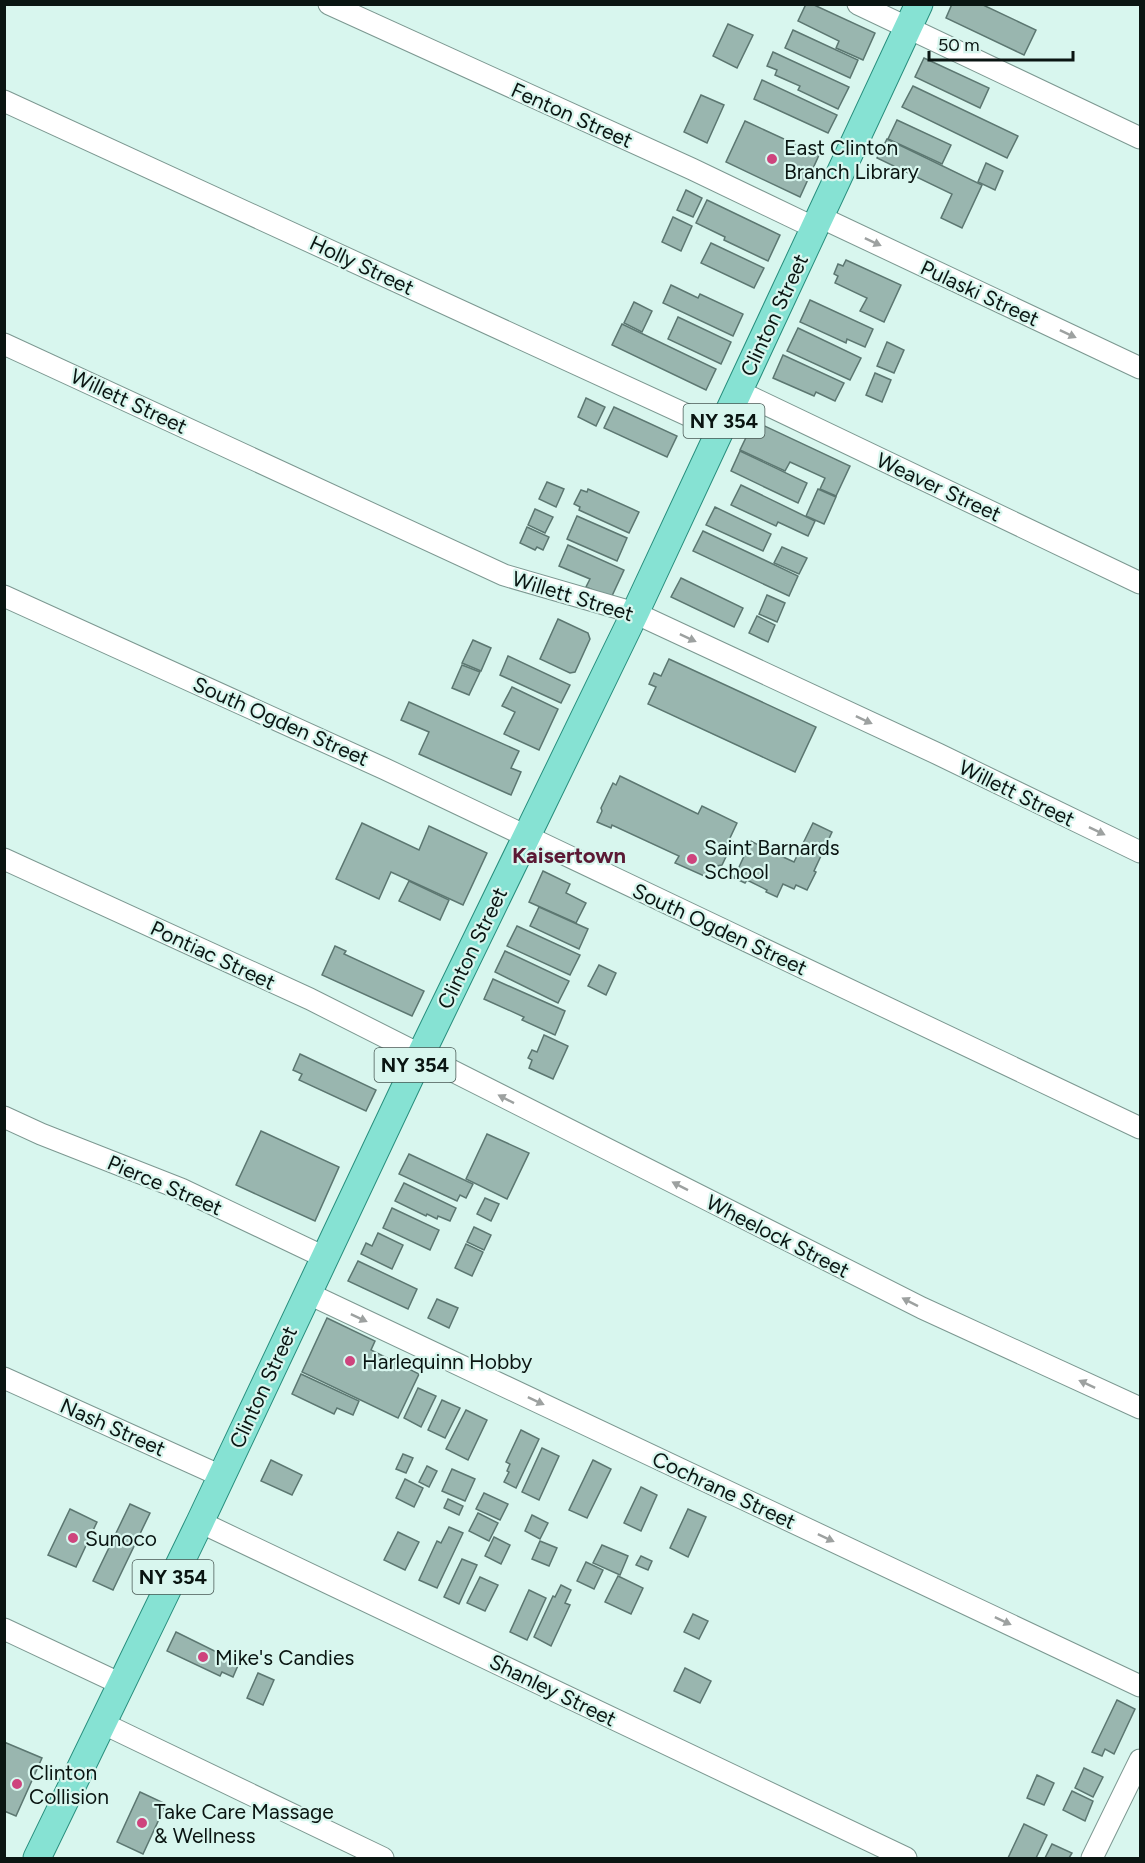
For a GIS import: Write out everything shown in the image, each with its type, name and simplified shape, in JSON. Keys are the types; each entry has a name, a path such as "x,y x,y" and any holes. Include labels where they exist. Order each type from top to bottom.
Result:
{"main road":[{"name":"Clinton Street","path":"37,1858 200,1522 420,1056 635,613 914,16"}],"street":[{"name":"Fenton Street","path":"329,4 692,169 817,223"},
{"path":"858,4 914,16 1140,138"},
{"name":"Holly Street","path":"4,101 720,430"},
{"name":"Pulaski Street","path":"817,223 1140,369"},
{"name":"Willett Street","path":"4,344 504,574 635,613 1140,852"},
{"name":"Weaver Street","path":"738,391 1140,583"},
{"name":"South Ogden Street","path":"4,596 385,768 1140,1128"},
{"name":"Pontiac Street","path":"4,859 310,999 420,1056"},
{"name":"Wheelock Street","path":"420,1056 945,1319 1140,1408"},
{"name":"Pierce Street","path":"4,1117 41,1134 181,1189 324,1257"},
{"name":"Cochrane Street","path":"307,1293 1140,1686"},
{"name":"Nash Street","path":"4,1378 221,1476"},
{"name":"Shanley Street","path":"200,1522 906,1858"},
{"path":"4,1629 121,1684"},
{"path":"102,1723 383,1858"},
{"path":"1092,1858 1140,1760"}],"building":[{"path":"806,4 812,4 875,33 863,60 836,48 839,41 798,21"},
{"path":"952,4 981,4 1036,30 1024,55 946,18"},
{"path":"728,24 753,35 737,68 713,56"},
{"path":"793,30 858,60 850,78 785,48"},
{"path":"773,52 849,87 838,109 798,90 800,86 775,75 777,70 767,66"},
{"path":"924,58 989,88 980,108 915,77"},
{"path":"762,80 837,115 828,133 754,99"},
{"path":"913,86 1018,136 1007,158 902,107"},
{"path":"701,95 724,105 707,143 684,132"},
{"path":"897,120 951,145 942,164 888,139"},
{"name":"East Clinton Branch Library","path":"745,121 819,155 800,197 726,162"},
{"path":"887,139 982,185 962,228 941,218 952,194 877,158"},
{"path":"986,163 1003,171 995,190 978,182"},
{"path":"686,190 702,198 693,217 677,210"},
{"path":"707,200 780,235 768,261 724,240 725,237 696,223"},
{"path":"673,217 692,226 681,251 662,242"},
{"path":"711,243 764,268 754,288 701,263"},
{"path":"846,260 901,285 884,322 860,311 867,298 835,283 838,276 834,274 838,264 843,266"},
{"path":"671,285 698,298 700,294 743,314 733,336 663,303"},
{"path":"810,300 873,329 865,347 847,339 846,343 800,322"},
{"path":"634,302 652,311 642,332 624,323"},
{"path":"678,317 731,342 721,364 668,339"},
{"path":"622,324 716,369 706,390 612,345"},
{"path":"798,328 861,358 850,380 787,351"},
{"path":"887,342 904,350 894,373 877,366"},
{"path":"783,355 844,383 835,401 816,392 814,396 773,378"},
{"path":"875,373 891,380 882,402 866,395"},
{"path":"586,398 605,407 596,426 578,417"},
{"path":"614,407 677,436 667,457 604,428"},
{"path":"754,421 850,466 836,496 820,489 825,478 790,462 785,471 740,450"},
{"path":"740,451 807,483 798,503 731,471"},
{"path":"547,482 564,489 556,507 539,499"},
{"path":"741,485 815,521 808,536 778,522 776,526 731,505"},
{"path":"588,489 639,512 629,533 579,510 580,507 574,504 581,490 587,492"},
{"path":"818,489 836,497 824,524 806,516"},
{"path":"715,507 771,534 763,551 706,525"},
{"path":"535,509 553,517 545,533 528,525"},
{"path":"577,516 627,538 617,561 567,539"},
{"path":"527,527 549,537 543,550 537,547 535,550 520,543"},
{"path":"703,531 798,576 789,596 693,551"},
{"path":"568,545 624,570 611,598 586,587 590,579 559,566"},
{"path":"782,547 807,558 799,574 774,563"},
{"path":"681,578 743,608 734,627 671,597"},
{"path":"767,595 785,603 777,622 759,614"},
{"path":"757,616 775,625 768,642 749,633"},
{"path":"558,619 588,633 590,639 575,672 570,673 540,659"},
{"path":"473,640 491,648 481,671 462,663"},
{"path":"508,656 570,685 561,703 500,675"},
{"path":"669,659 816,727 795,772 648,704 656,687 649,684 654,673 661,676"},
{"path":"462,665 480,672 469,695 452,688"},
{"path":"512,687 558,709 539,750 504,734 515,712 502,706"},
{"path":"409,702 519,751 511,768 521,772 511,795 419,754 429,732 401,720"},
{"path":"620,776 698,814 702,806 737,823 730,838 733,842 722,865 717,866 711,879 675,863 679,856 612,825 611,828 597,822 613,783 616,785"},
{"path":"362,823 419,850 429,826 487,853 463,905 391,872 379,899 336,879"},
{"path":"813,823 832,832 807,890 796,885 794,889 783,884 777,897 747,880 745,883 734,878 751,841 764,848 766,843 783,851 781,856 794,862"},
{"path":"543,871 570,884 566,893 586,903 576,923 529,902"},
{"path":"409,881 449,900 440,920 399,901"},
{"path":"539,907 588,929 579,949 530,926"},
{"path":"517,926 580,955 570,975 507,946"},
{"path":"335,946 346,951 344,954 424,991 412,1016 322,975"},
{"path":"505,951 569,981 558,1003 495,972"},
{"path":"599,965 616,973 606,995 588,986"},
{"path":"493,979 565,1011 555,1035 522,1020 524,1017 484,999"},
{"path":"544,1035 568,1046 553,1079 529,1068 532,1060 528,1058 532,1050 537,1052"},
{"path":"300,1054 376,1090 366,1111 299,1080 302,1074 293,1070"},
{"path":"261,1131 339,1167 315,1221 236,1185"},
{"path":"487,1134 529,1153 507,1199 466,1179"},
{"path":"409,1154 473,1184 466,1198 460,1195 457,1201 399,1174"},
{"path":"404,1183 456,1208 450,1221 438,1216 437,1219 427,1214 426,1216 395,1201"},
{"path":"485,1198 499,1204 491,1221 477,1214"},
{"path":"392,1208 439,1230 430,1250 383,1228"},
{"path":"474,1227 491,1235 484,1250 467,1242"},
{"path":"378,1233 403,1245 392,1269 361,1254 366,1243 372,1246"},
{"path":"466,1244 483,1252 472,1276 455,1268"},
{"path":"358,1261 417,1289 408,1309 348,1281"},
{"path":"437,1299 458,1308 449,1328 428,1318"},
{"name":"Harlequinn Hobby","path":"327,1318 375,1341 371,1350 419,1374 398,1418 302,1372"},
{"path":"301,1374 359,1401 353,1415 337,1408 334,1414 292,1394"},
{"path":"418,1388 436,1396 421,1427 404,1418"},
{"path":"442,1400 460,1408 445,1438 428,1430"},
{"path":"466,1410 487,1420 468,1460 446,1449"},
{"path":"521,1430 539,1439 516,1488 504,1482 510,1464 506,1462"},
{"path":"542,1448 559,1456 539,1500 522,1492"},
{"path":"403,1454 413,1458 406,1473 396,1469"},
{"path":"271,1460 302,1475 292,1495 261,1481"},
{"path":"593,1460 611,1469 587,1518 569,1510"},
{"path":"427,1466 437,1471 429,1487 419,1482"},
{"path":"452,1469 475,1479 465,1501 442,1491"},
{"path":"405,1479 423,1488 414,1507 396,1498"},
{"path":"641,1487 657,1495 641,1531 624,1523"},
{"path":"484,1493 508,1504 500,1520 476,1509"},
{"path":"448,1499 463,1506 459,1515 444,1508"},
{"name":"Sunoco","path":"130,1504 150,1513 113,1590 93,1581"},
{"name":"Sunoco","path":"70,1509 97,1522 76,1567 48,1555"},
{"path":"688,1509 706,1517 688,1557 670,1548"},
{"path":"478,1513 498,1523 489,1541 469,1531"},
{"path":"532,1515 548,1523 540,1539 525,1531"},
{"path":"449,1527 463,1533 437,1588 419,1580 437,1541 441,1543"},
{"path":"398,1532 419,1542 405,1570 384,1560"},
{"path":"494,1537 510,1545 501,1564 485,1556"},
{"path":"540,1541 557,1548 549,1566 532,1559"},
{"path":"602,1545 628,1556 620,1575 593,1563"},
{"path":"641,1556 652,1561 648,1570 636,1565"},
{"path":"462,1559 477,1565 459,1604 444,1597"},
{"path":"586,1562 603,1570 594,1589 577,1581"},
{"path":"618,1576 643,1588 631,1614 605,1602"},
{"path":"480,1577 498,1585 485,1611 467,1603"},
{"path":"561,1585 571,1590 565,1603 570,1605 551,1646 534,1637 553,1596 555,1597"},
{"path":"529,1590 546,1598 527,1640 510,1632"},
{"path":"693,1614 708,1621 699,1639 684,1632"},
{"name":"Mike's Candies","path":"176,1632 239,1663 233,1677 222,1672 220,1676 167,1651"},
{"path":"685,1668 711,1681 700,1703 674,1691"},
{"path":"258,1673 274,1680 263,1705 247,1698"},
{"path":"1117,1700 1135,1709 1114,1754 1105,1749 1102,1756 1092,1752"},
{"name":"Clinton Collision","path":"4,1742 42,1758 16,1816 4,1811"},
{"path":"1084,1768 1103,1777 1093,1797 1075,1788"},
{"path":"1037,1775 1054,1783 1044,1805 1027,1798"},
{"path":"1072,1791 1093,1801 1085,1821 1063,1810"},
{"name":"Take Care Massage & Wellness","path":"140,1792 166,1804 143,1854 117,1842"},
{"path":"1024,1824 1047,1835 1036,1858 1008,1858"},
{"path":"1052,1844 1072,1853 1069,1858 1045,1858"}],"place":[{"name":"East Clinton Branch Library","path":"772,159"},
{"name":"Saint Barnards School","path":"692,859"},
{"name":"Harlequinn Hobby","path":"350,1361"},
{"name":"Sunoco","path":"73,1538"},
{"name":"Mike's Candies","path":"203,1657"},
{"name":"Clinton Collision","path":"17,1784"},
{"name":"Take Care Massage & Wellness","path":"142,1823"}],"district":[{"name":"Kaisertown","path":"569,855"}]}
